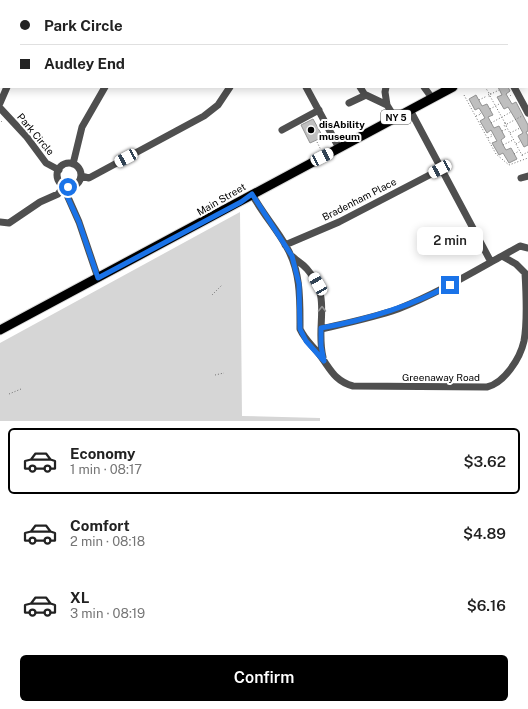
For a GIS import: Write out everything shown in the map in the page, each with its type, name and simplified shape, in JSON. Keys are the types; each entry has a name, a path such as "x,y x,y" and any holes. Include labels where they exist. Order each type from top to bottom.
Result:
{"main road":[{"name":"Main Street","path":"0,330 451,88"}],"street":[{"path":"0,103 7,88"},
{"path":"73,164 82,127 104,88"},
{"path":"81,176 89,178 204,116 218,105 229,88"},
{"path":"307,88 339,148"},
{"path":"361,88 365,95 387,105"},
{"path":"386,88 387,105 395,118"},
{"path":"425,88 432,98"},
{"path":"514,88 526,114"},
{"path":"349,102 365,95"},
{"name":"Park Circle","path":"0,108 26,136 46,163 59,170"},
{"path":"282,130 319,110"},
{"path":"410,110 440,169 491,262"},
{"path":"73,164 78,168 81,176 75,186 66,186 59,181 59,170 63,165 73,164"},
{"name":"Bradenham Place","path":"286,245 338,222 440,169"},
{"path":"1,223 9,223 40,202 58,194 66,186"},
{"path":"66,186 67,196 82,229 98,278"},
{"path":"252,194 258,206 286,245 292,256 308,270 321,291 323,310 321,346 324,361"},
{"path":"321,328 360,321 399,308 436,292 520,246 528,248"},
{"name":"Greenaway Road","path":"292,256 299,284 300,329 306,341 324,361 335,377 353,386 462,388 493,386 506,376 524,341 525,273 528,265"},
{"path":"502,256 516,264 525,273"}],"path":[{"path":"485,88 523,158"},
{"path":"479,100 488,94 499,90"},
{"path":"464,95 496,154 509,164 523,158 528,158"},
{"path":"490,109 501,103"},
{"path":"476,117 481,115 479,112"},
{"path":"491,123 511,112"},
{"path":"502,131 506,126 526,114"},
{"path":"510,133 520,128"},
{"path":"491,134 494,138"},
{"path":"488,139 492,136"},
{"path":"504,145 513,140"},
{"path":"516,144 521,141"},
{"path":"317,142 321,150"},
{"path":"514,154 519,151"},
{"path":"521,155 528,152"},
{"path":"212,295 222,285"},
{"path":"215,375 224,373"},
{"path":"9,394 21,389"}],"shaded area":[{"path":"240,212 242,416 320,418 320,421 0,421 0,343"}],"building":[{"path":"498,88 508,88 510,91 506,94 512,104 516,102 528,125 528,131 526,132 528,136 528,145 524,147 518,136 523,133 508,107 504,109 497,97 502,95"},
{"path":"476,95 482,106 487,104 493,115 488,117 494,128 499,126 505,137 501,140 506,150 511,148 517,159 509,163 503,153 499,155 492,143 497,141 491,130 487,133 480,121 485,118 479,108 475,110 469,99"},
{"name":"disAbility museum","path":"313,119 323,137 310,143 301,125"}],"place":[{"name":"disAbility museum","path":"311,130"}],"route":[{"path":"68,187 67,196 87,243 98,278 241,202 252,194 258,206 286,245 292,256 299,284 300,329 306,341 318,352 324,361 320,339 321,328 360,321 386,313 424,298 450,285"}]}
